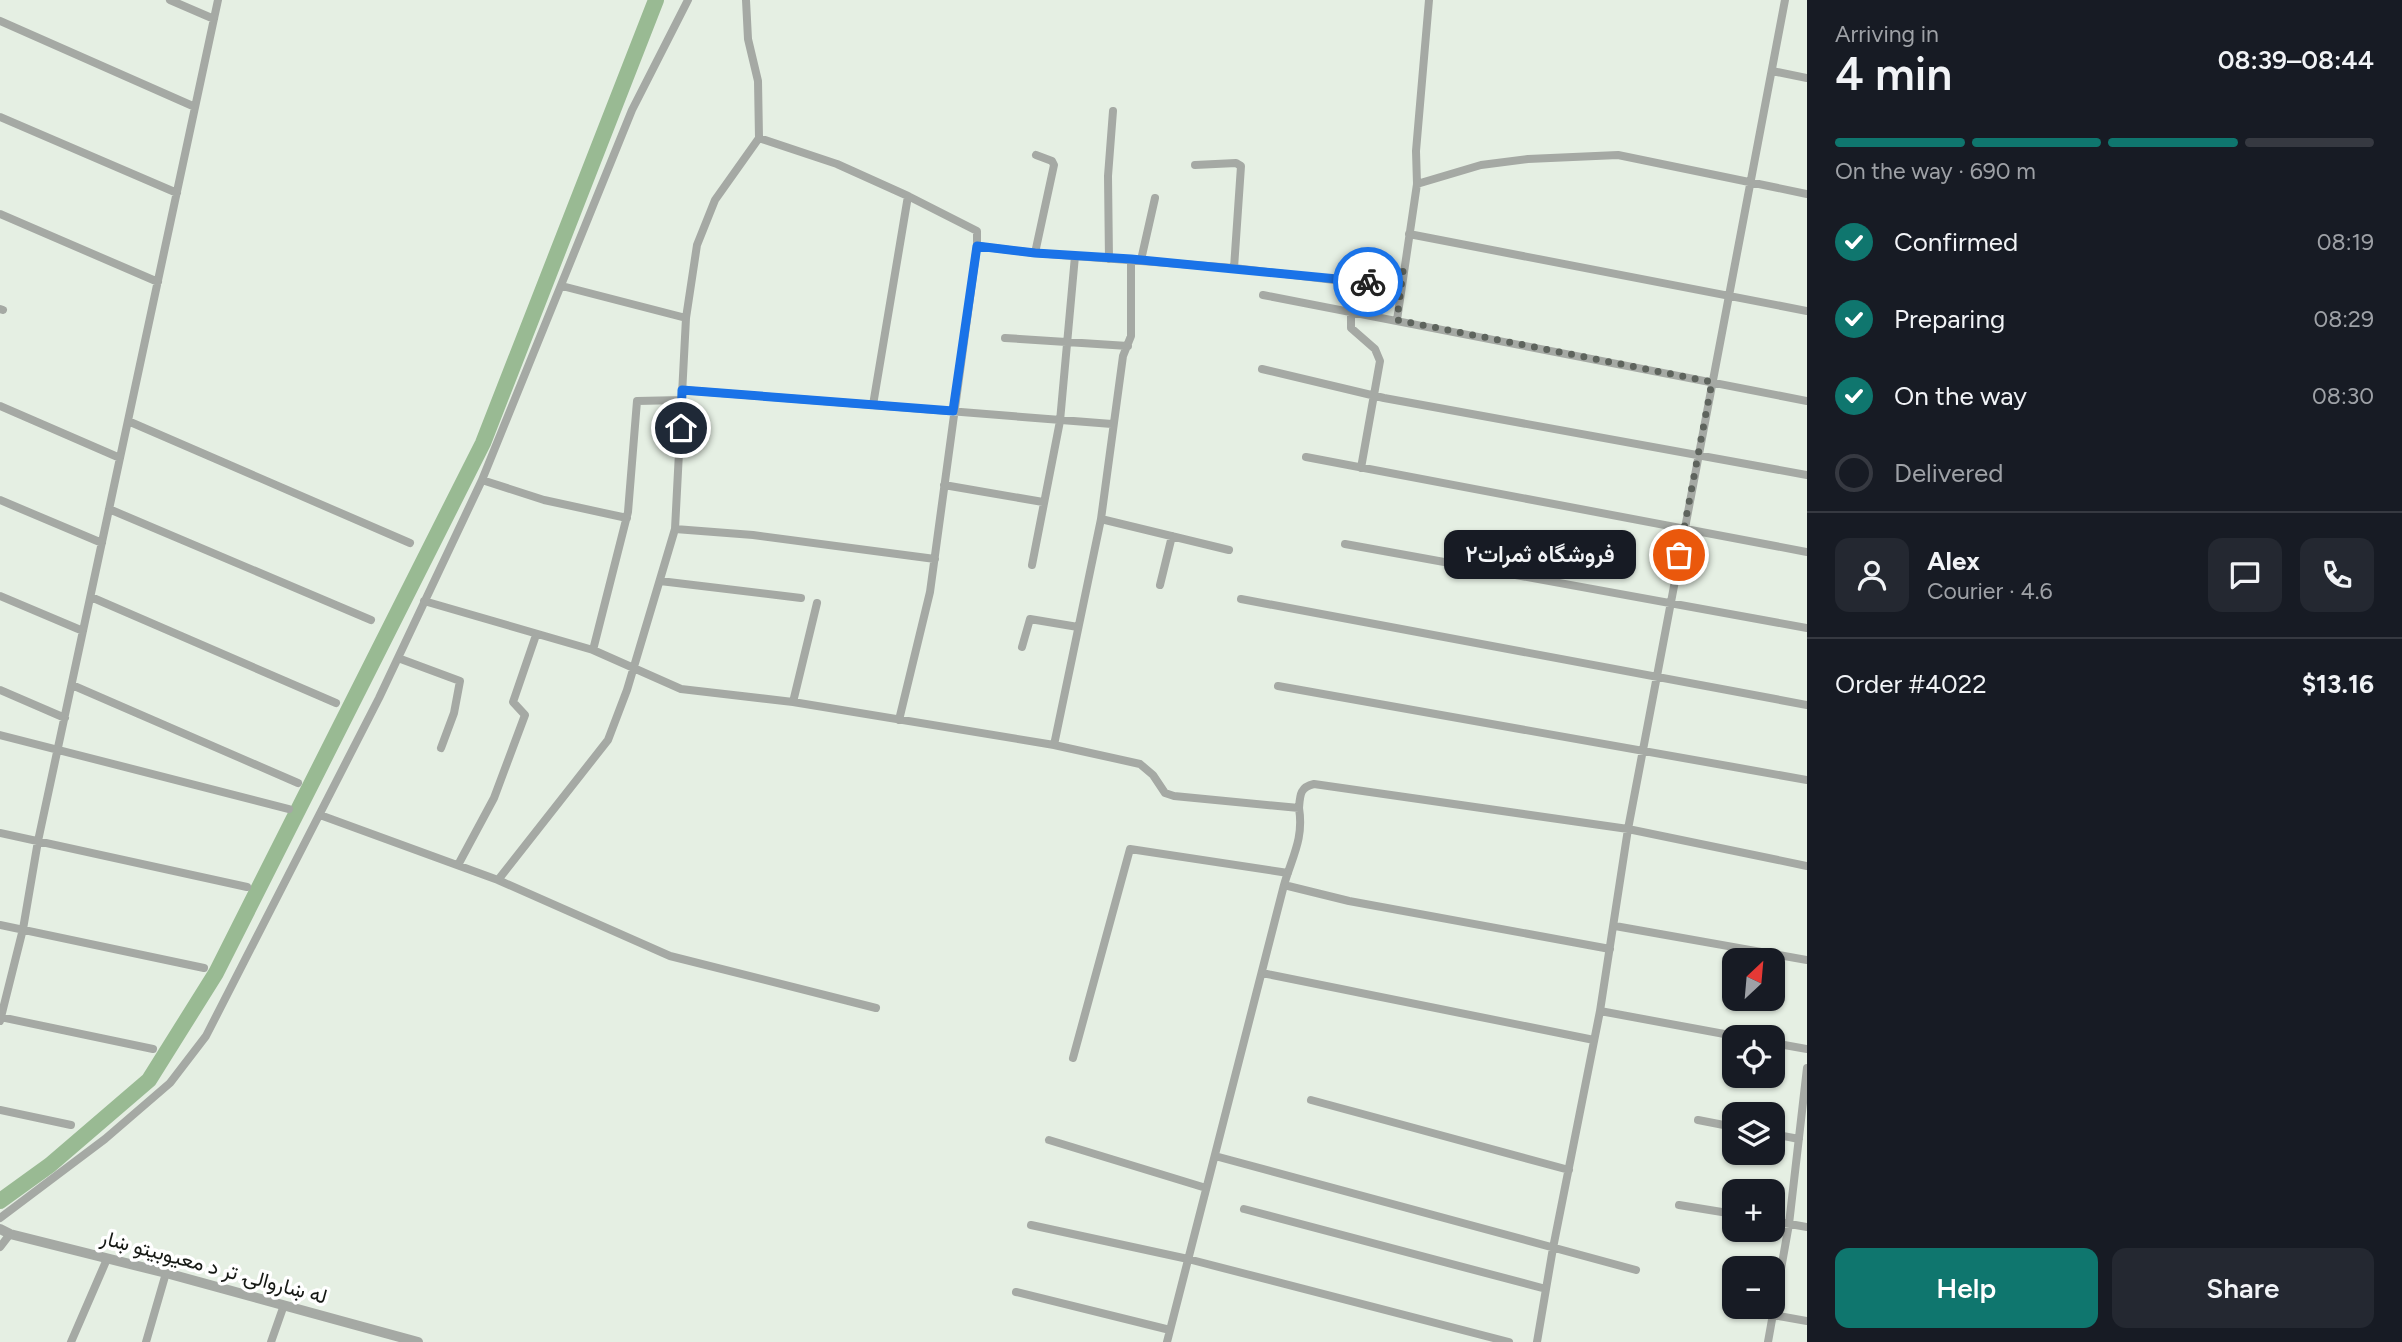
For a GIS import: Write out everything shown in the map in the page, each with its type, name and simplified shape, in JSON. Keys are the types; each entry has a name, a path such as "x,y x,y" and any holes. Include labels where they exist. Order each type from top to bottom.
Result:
{"street":[{"path":"170,0 214,19"},
{"path":"153,1049 0,1018 23,929 38,841 218,0"},
{"path":"0,1218 104,1139 170,1083 206,1036 320,815 482,480 632,110 688,0"},
{"path":"498,880 608,740 675,529 686,318 697,245 715,200 760,138 758,81 748,39 746,0"},
{"path":"1397,320 1417,184 1416,151 1429,0"},
{"path":"1537,1342 1553,1248 1601,1011 1642,752 1785,0"},
{"path":"0,21 195,107"},
{"path":"1772,71 1807,78"},
{"path":"1109,259 1108,177 1113,111"},
{"path":"0,117 177,192"},
{"path":"760,138 837,164 976,229 977,246 930,592 900,720"},
{"path":"1035,253 1054,164 1036,155"},
{"path":"1417,184 1481,165 1528,159 1618,155 1807,194"},
{"path":"1195,165 1236,163 1241,166 1234,268"},
{"path":"873,405 908,196"},
{"path":"1141,260 1155,198"},
{"path":"0,214 158,282"},
{"path":"1409,234 1807,311"},
{"path":"977,246 1234,268 1360,283 1383,281 1403,271"},
{"path":"1031,565 1060,421 1075,256"},
{"path":"1054,744 1101,519 1112,424 1123,356 1130,336 1131,259"},
{"path":"562,286 686,318"},
{"path":"1263,295 1807,401"},
{"path":"1352,312 1351,328 1379,356 1375,395 1361,468"},
{"path":"1004,338 1128,346"},
{"path":"1262,369 1375,395 1807,475"},
{"path":"682,390 1112,424"},
{"path":"593,650 627,519 637,401 682,400"},
{"path":"0,406 120,458"},
{"path":"128,421 410,543"},
{"path":"1306,457 1807,552"},
{"path":"482,480 544,500 627,519"},
{"path":"944,485 1043,502"},
{"path":"0,500 102,543"},
{"path":"110,509 371,620"},
{"path":"1101,519 1229,550"},
{"path":"675,529 753,535 935,559"},
{"path":"1160,585 1172,536"},
{"path":"1345,544 1807,628"},
{"path":"660,582 801,598"},
{"path":"0,596 83,631"},
{"path":"91,597 336,703"},
{"path":"1241,599 1807,705"},
{"path":"425,601 593,650 681,689 793,702 1054,744 1140,764 1153,775 1165,793 1174,796 1299,808"},
{"path":"793,702 817,603"},
{"path":"1021,647 1030,619 1079,627"},
{"path":"458,865 494,798 525,715 513,702 536,635"},
{"path":"398,657 460,681 454,713 441,748"},
{"path":"72,685 298,783"},
{"path":"1278,686 1807,780"},
{"path":"0,691 65,718"},
{"path":"0,736 289,809"},
{"path":"1167,1342 1302,825 1300,792 1306,786 1314,784 1628,829 1807,866"},
{"path":"320,815 498,880 670,956 876,1008"},
{"path":"0,833 247,887"},
{"path":"1073,1058 1130,849 1288,873"},
{"path":"1284,886 1349,901 1610,949"},
{"path":"0,925 204,968"},
{"path":"1615,926 1807,960"},
{"path":"1262,973 1594,1040"},
{"path":"1601,1011 1722,1034"},
{"path":"1785,1045 1807,1049"},
{"path":"1783,1256 1807,1068"},
{"path":"1311,1100 1569,1170"},
{"path":"0,1110 71,1125"},
{"path":"1698,1120 1722,1125"},
{"path":"1785,1136 1799,1139"},
{"path":"1049,1140 1206,1188"},
{"path":"1215,1156 1636,1270"},
{"path":"1679,1205 1722,1212"},
{"path":"1244,1209 1546,1289"},
{"path":"1785,1223 1807,1227"},
{"path":"1031,1225 1188,1259 1509,1342"},
{"path":"0,1247 5,1232"},
{"name":"له ښاروالۍ تر د معیوبیتو ښار","path":"5,1232 166,1273 402,1340 418,1342"},
{"path":"72,1342 107,1259"},
{"path":"146,1342 166,1273"},
{"path":"1016,1292 1170,1330"},
{"path":"271,1342 284,1306"},
{"path":"1785,1317 1807,1321"},
{"path":"1768,1342 1772,1319"}],"waterway":[{"path":"0,1201 50,1165 149,1080 216,973 483,443 656,0"}],"way so far":[{"path":"1368,282 1383,281 1403,271 1397,320 1712,382 1679,555"}],"place":[{"name":"فروشگاه ثمرات٢","path":"1679,555"}],"route":[{"path":"681,428 682,390 953,411 977,246 1368,282"}]}
